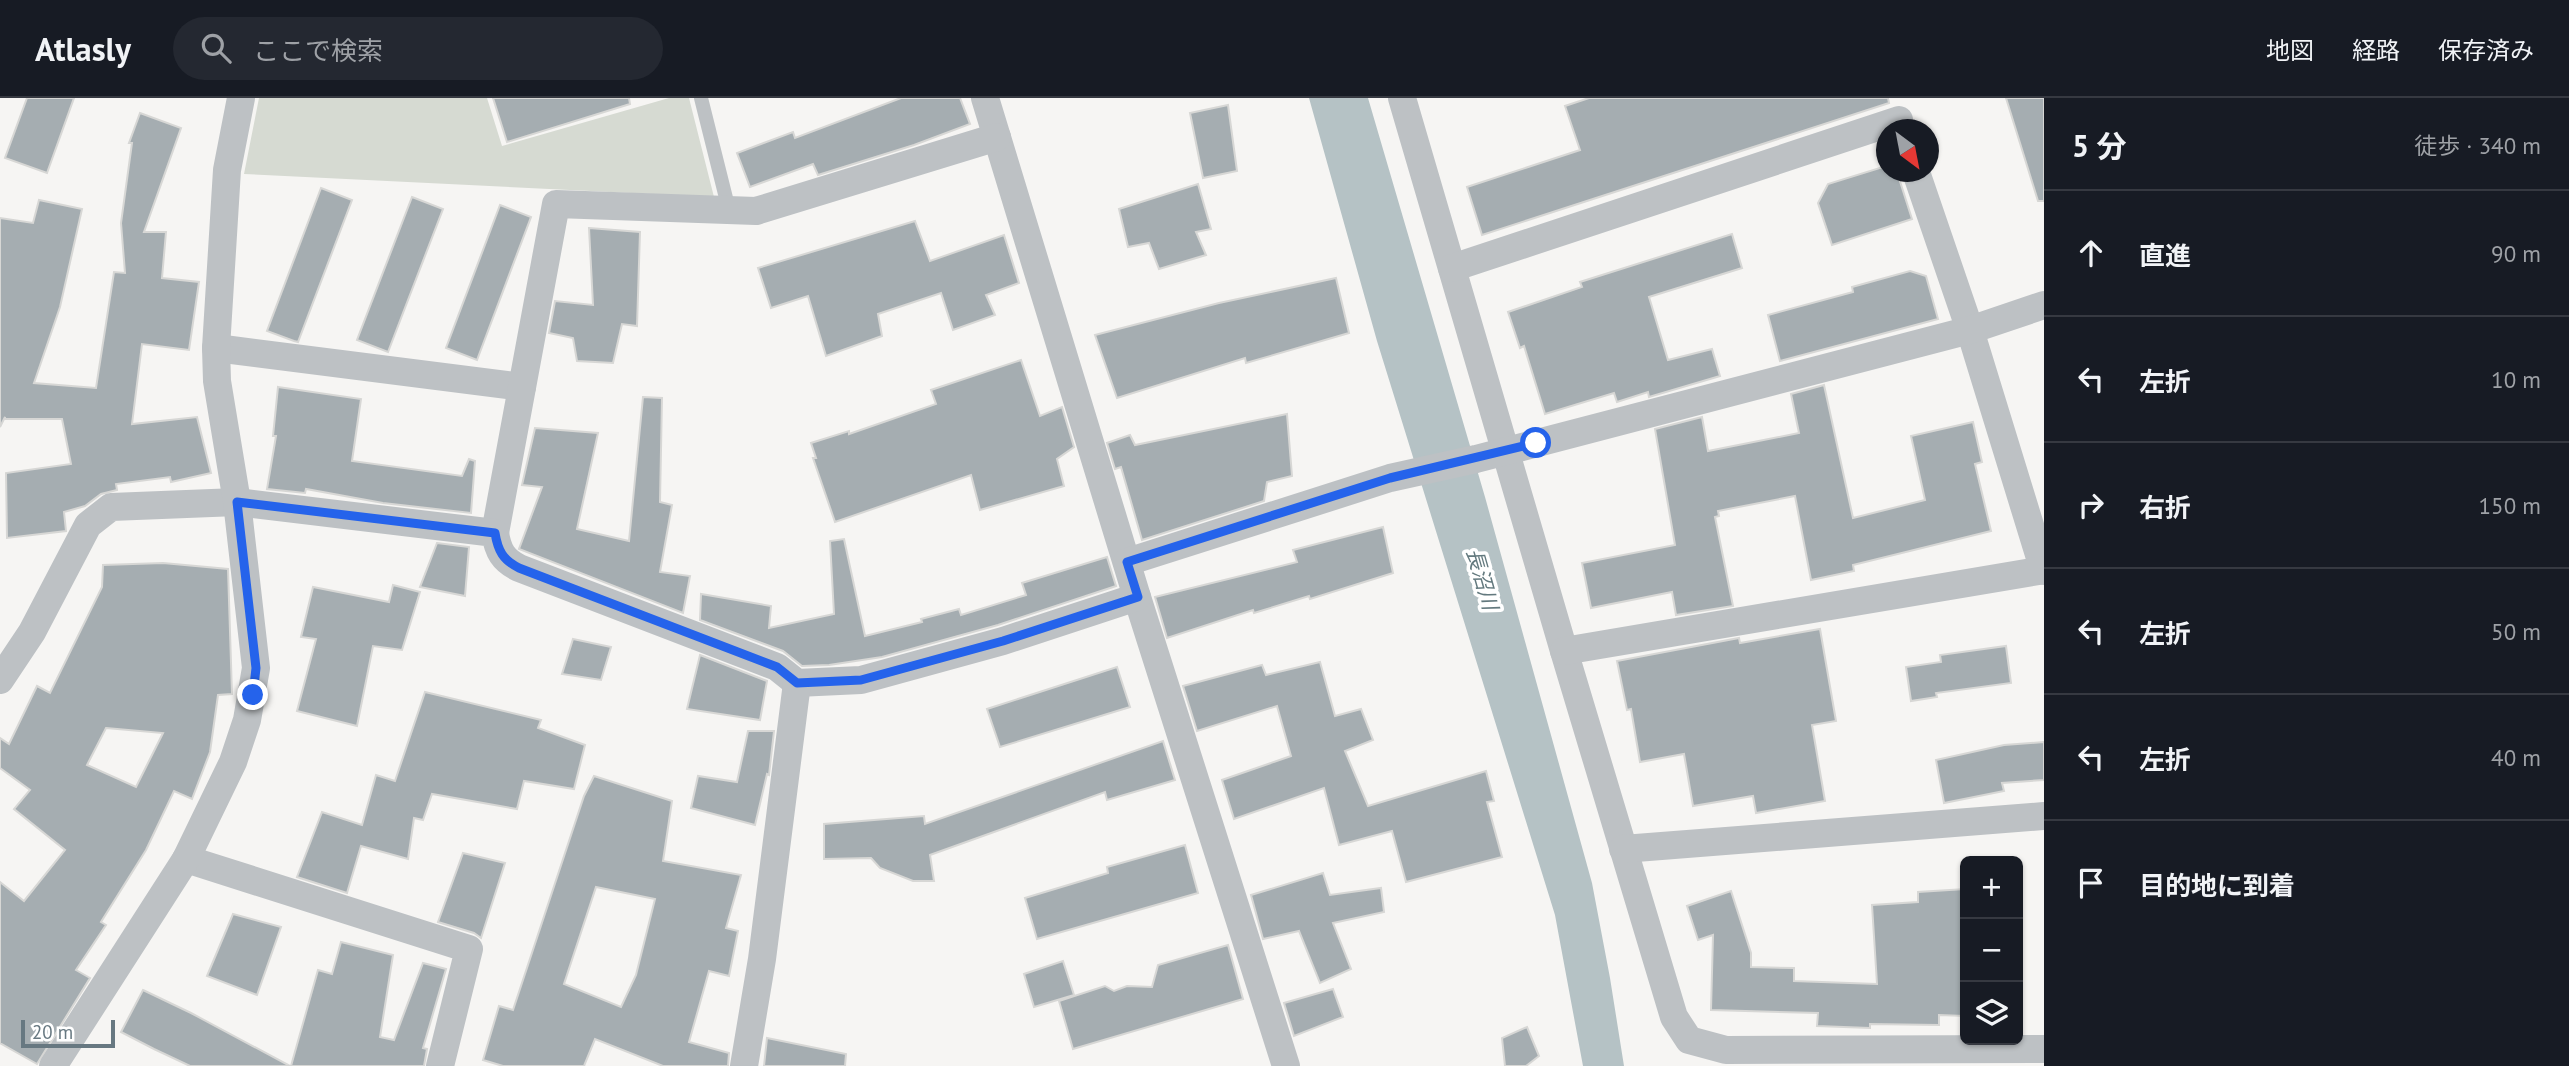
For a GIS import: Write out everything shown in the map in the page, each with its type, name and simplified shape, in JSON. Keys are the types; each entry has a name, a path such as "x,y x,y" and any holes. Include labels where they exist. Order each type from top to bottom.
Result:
{"street":[{"path":"53,1066 186,859 233,762 253,695 256,668 237,502 217,381 216,348 228,170 241,98"},
{"path":"985,98 1127,562 1286,1066"},
{"path":"1402,98 1563,651 1674,1017 1689,1040 1726,1050 2044,1049"},
{"path":"1452,268 1898,116"},
{"path":"997,138 756,211 556,204 495,533 498,549 506,561 519,568 777,667 797,683 861,680 1003,641 1138,597"},
{"path":"1563,651 2044,570 1970,330 1919,182"},
{"path":"1127,562 1390,478 1476,459 1970,330 2044,304"},
{"path":"216,348 522,387"},
{"path":"0,680 32,632 88,525 111,507 237,502 495,533"},
{"path":"744,1066 762,959 797,683"},
{"path":"1623,849 2044,816"},
{"path":"186,859 469,949 440,1066"}],"lane":[{"path":"701,98 729,210"}],"shaded area":[{"path":"259,98 487,98 502,146 669,98 689,98 714,197 244,174"}],"water":[{"name":"長沼川","path":"1309,98 1368,98 1485,497 1592,883 1624,1066 1583,1066 1555,915 1377,341"}],"building":[{"path":"27,98 74,98 47,173 5,158"},
{"path":"493,98 629,98 630,104 507,142"},
{"path":"901,98 960,98 970,124 818,175 813,164 750,187 737,153 793,132 795,138"},
{"path":"1589,98 1888,98 1889,103 1482,235 1467,187 1580,150 1565,106"},
{"path":"2006,98 2044,98 2044,201 2038,201"},
{"path":"1228,105 1237,171 1203,178 1190,113"},
{"path":"140,113 181,128 144,232 166,232 162,278 199,282 189,350 142,344 132,424 197,417 211,473 171,482 170,477 116,484 117,490 101,494 85,506 64,512 66,531 7,538 6,473 71,464 62,419 5,417 0,427 0,218 33,223 39,200 82,209 60,307 34,383 96,388 114,272 125,273 121,223 132,143 129,143"},
{"path":"1876,169 1876,182 1900,182 1912,219 1832,245 1818,203 1828,184"},
{"path":"1198,184 1211,229 1196,232 1206,255 1159,269 1149,243 1128,247 1119,209"},
{"path":"321,188 352,200 298,342 267,331"},
{"path":"412,197 443,209 388,352 357,340"},
{"path":"500,205 531,217 477,360 446,348"},
{"path":"915,221 930,261 1004,235 1019,283 986,295 995,315 953,330 941,293 878,314 882,336 826,356 808,296 771,308 758,268"},
{"path":"589,228 640,232 637,326 622,324 613,363 577,361 573,338 549,333 555,301 593,305"},
{"path":"1732,234 1742,268 1649,297 1668,360 1712,349 1720,376 1649,397 1648,392 1617,402 1614,393 1545,414 1524,346 1520,348 1508,312 1582,287 1580,282"},
{"path":"1910,271 1926,276 1938,319 1780,361 1768,315 1853,292 1852,287"},
{"path":"1336,278 1349,333 1246,363 1245,358 1117,398 1095,335 1219,303"},
{"path":"1021,360 1040,416 1062,407 1074,447 1057,459 1064,486 980,510 971,475 835,522 813,458 816,458 811,443 849,431 849,434 936,404 931,390"},
{"path":"1824,385 1853,518 1925,500 1911,436 1973,422 1982,462 1975,464 1991,531 1853,565 1854,571 1811,580 1795,496 1718,511 1719,516 1715,517 1733,606 1676,615 1672,592 1591,608 1582,563 1675,545 1655,429 1702,417 1708,451 1799,433 1791,394"},
{"path":"278,387 361,399 352,461 462,476 469,459 475,461 471,513 383,503 306,489 305,493 267,489 276,436 273,436"},
{"path":"643,397 662,398 660,502 672,505 660,572 690,576 683,613 519,549 542,487 522,485 535,428 598,433 577,529 629,541"},
{"path":"1287,414 1292,476 1267,482 1264,501 1142,540 1121,467 1115,469 1107,443 1130,435 1135,445"},
{"path":"1383,527 1393,573 1310,599 1309,596 1254,613 1253,610 1167,638 1155,597 1297,562 1293,550"},
{"path":"844,539 865,636 922,622 921,619 959,609 961,615 1026,595 1022,583 1107,557 1116,586 998,625 882,657 829,665 802,666 783,651 700,620 701,594 771,606 769,628 834,614 830,541"},
{"path":"437,543 469,547 465,596 420,587"},
{"path":"163,563 228,569 232,694 218,695 210,752 192,799 174,791 146,850 101,922 106,925 76,970 90,978 37,1064 0,1043 0,882 24,901 65,850 14,809 30,790 0,768 0,738 9,744 37,686 50,693 102,587 103,565","holes":["106,728 163,733 136,787 87,765"]},
{"path":"393,585 420,592 402,650 373,646 357,726 297,711 316,639 301,637 313,587 389,602"},
{"path":"1820,629 1836,721 1812,725 1825,801 1756,813 1753,796 1693,806 1684,754 1640,762 1631,709 1627,710 1617,661 1739,638 1740,643"},
{"path":"573,639 611,647 601,680 562,674"},
{"path":"2006,646 2011,683 1936,693 1937,697 1911,701 1906,667 1941,662 1940,655"},
{"path":"700,655 767,681 760,720 687,709"},
{"path":"1320,662 1335,716 1361,709 1373,740 1345,751 1368,806 1486,771 1494,801 1487,802 1502,857 1406,882 1392,831 1339,845 1324,788 1234,819 1222,780 1291,756 1277,706 1197,731 1183,686 1262,665 1266,675"},
{"path":"1117,667 1130,707 1000,747 987,709"},
{"path":"425,692 541,720 538,728 585,745 574,789 524,781 517,809 432,794 423,820 414,818 408,859 361,846 347,893 297,877 322,812 362,825 376,775 395,781"},
{"path":"748,731 774,731 769,775 767,774 755,825 691,808 698,776 737,782"},
{"path":"1163,741 1175,780 1107,800 1105,792 930,855 934,881 913,881 880,868 871,858 824,859 824,824 924,816 925,824"},
{"path":"2044,742 2044,780 2002,783 2004,791 1944,803 1936,760 2004,745"},
{"path":"594,776 672,801 663,861 741,875 726,928 738,931 729,976 709,971 689,1042 729,1053 728,1066 663,1066 595,1039 584,1066 503,1066 483,1060 499,1006 513,1010 584,796","holes":["596,887 655,899 636,975 621,1007 564,984"]},
{"path":"1185,845 1198,893 1037,939 1025,898 1108,873 1107,867"},
{"path":"463,853 505,863 481,938 474,933 438,922"},
{"path":"1323,873 1330,895 1381,888 1384,912 1333,923 1351,969 1320,983 1299,931 1263,939 1251,895"},
{"path":"1960,889 1960,1016 1939,1015 1939,1025 1870,1024 1870,1028 1817,1026 1818,1013 1711,1010 1713,935 1698,940 1687,906 1731,891 1751,953 1751,967 1794,968 1794,981 1877,984 1872,905 1918,902 1918,892"},
{"path":"233,914 281,927 257,995 207,976"},
{"path":"341,942 393,955 380,1037 394,1040 423,963 446,969 423,1048 427,1049 424,1066 291,1066 318,970 332,974"},
{"path":"1228,945 1243,999 1073,1049 1059,1001 1105,986 1114,991 1127,986 1152,987 1158,965"},
{"path":"1063,961 1074,995 1034,1007 1024,974"},
{"path":"1333,989 1343,1017 1294,1036 1284,1003"},
{"path":"143,990 290,1066 190,1066 121,1032"},
{"path":"1527,1027 1539,1056 1526,1066 1505,1066 1502,1038"},
{"path":"767,1038 846,1054 845,1066 764,1066"}],"route":[{"path":"253,695 256,668 237,502 495,533 498,549 506,561 519,568 777,667 797,683 861,680 1003,641 1138,597 1127,562 1390,478 1536,443"}]}
